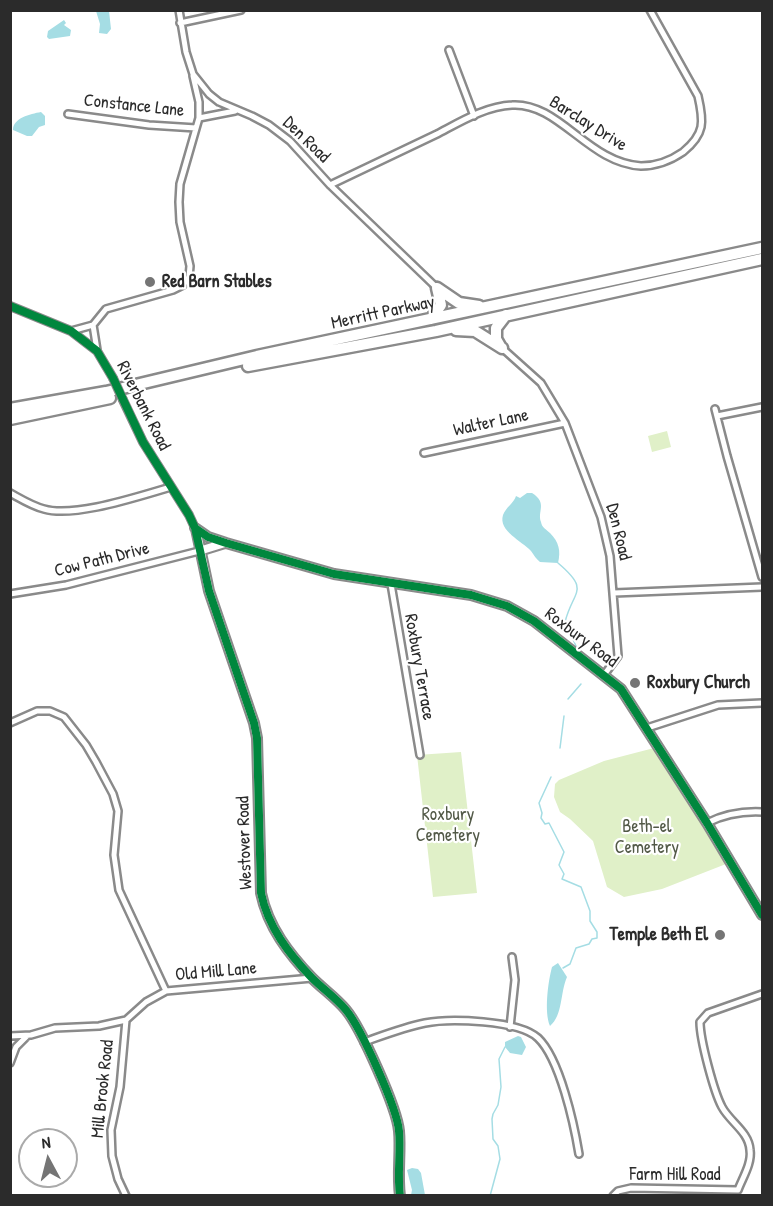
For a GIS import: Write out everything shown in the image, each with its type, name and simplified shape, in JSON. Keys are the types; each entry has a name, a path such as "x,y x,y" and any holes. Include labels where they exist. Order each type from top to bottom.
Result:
{"highway":[{"name":"Merritt Parkway","path":"10,408 106,392 257,356 762,248"},
{"name":"Merritt Parkway","path":"10,419 258,364 436,331 762,259"},
{"path":"437,288 459,303 494,306"},
{"path":"430,319 439,311 441,305 437,288"},
{"path":"502,348 495,333 498,324 506,315"},
{"path":"436,331 463,329 475,331 502,348"}],"street":[{"name":"Den Road","path":"178,10 193,74 209,94 236,111 269,125 290,141 330,185 437,288"},
{"path":"180,23 241,10"},
{"name":"Barclay Drive","path":"330,185 474,116 501,106 516,104 545,112 608,158 626,165 647,166 667,162 696,140 701,128 701,110 698,96 650,10"},
{"path":"449,50 474,116"},
{"path":"71,331 93,325 106,309 117,304 173,290 183,285 189,277 190,266 180,222 179,202 180,184 199,118 199,102 193,74"},
{"path":"199,118 236,111"},
{"name":"Constance Lane","path":"68,114 149,125 196,128"},
{"name":"Riverbank Road","path":"10,306 71,331 97,351 113,378 143,442 195,528"},
{"name":"Riverbank Road","path":"93,325 97,351"},
{"name":"Den Road","path":"502,348 541,383 565,423 601,517 610,556 618,656 604,675"},
{"path":"762,407 716,413 762,577"},
{"name":"Walter Lane","path":"424,453 565,423"},
{"path":"10,493 44,509 68,511 132,498 171,487"},
{"name":"Roxbury Road","path":"195,528 208,537 226,543 334,574 471,595 507,606 534,621 621,689 707,823 762,915"},
{"name":"Westover Road","path":"195,528 209,591 254,723 257,738 261,893 265,914 276,934 312,978 346,1010 364,1041 388,1095 399,1129 400,1196"},
{"path":"199,551 226,543"},
{"name":"Cow Path Drive","path":"10,594 66,585 199,551"},
{"name":"Roxbury Terrace","path":"391,584 420,754"},
{"path":"614,593 762,587"},
{"path":"647,728 718,705 762,703"},
{"path":"10,723 37,711 50,711 64,717 96,762 113,794 118,812 114,855 119,890 166,991"},
{"path":"707,823 734,813 762,812"},
{"path":"510,1027 515,980 512,957"},
{"name":"Old Mill Lane","path":"10,1036 27,1036 55,1028 99,1026 126,1020 146,1002 166,991 312,978"},
{"path":"744,1196 738,1190 748,1166 749,1145 720,1102 700,1036 700,1022 708,1013 762,994"},
{"name":"Mill Brook Road","path":"126,1020 120,1087 111,1130 112,1156 118,1179 126,1196"},
{"path":"364,1041 427,1022 495,1024 522,1029 537,1037 555,1064 579,1154"},
{"path":"10,1063 16,1049 27,1036"},
{"path":"10,1042 16,1049"},
{"name":"Farm Hill Road","path":"613,1196 618,1191 631,1188 738,1190"}],"green space":[{"path":"667,431 671,447 652,452 648,436"},
{"name":"Beth-el Cemetery","path":"654,748 726,864 662,889 624,897 607,887 593,841 560,812 554,797 555,784 559,780 604,761"},
{"name":"Roxbury Cemetery","path":"461,752 477,893 433,897 417,755"}],"water":[{"path":"96,11 109,11 111,29 107,34 99,33 100,24"},
{"path":"64,20 66,23 64,25 71,30 70,36 49,39 48,31"},
{"path":"41,112 45,116 45,125 39,127 32,136 13,130 19,120 27,115"},
{"path":"527,493 532,493 540,500 540,518 543,527 553,536 558,547 558,563 540,562 504,526 502,521 506,510 516,496 520,498"},
{"path":"558,963 567,977 557,1016 550,1026 547,1013 548,989 552,967"},
{"path":"518,1036 521,1037 526,1047 522,1055 510,1053 505,1047 505,1042"},
{"path":"418,1169 421,1173 425,1195 411,1195 407,1170"}],"waterway":[{"path":"558,563 568,572 577,586 565,622 576,646"},
{"path":"568,699 581,684"},
{"path":"560,748 564,716"},
{"path":"551,777 539,803 541,818 545,824 549,823 564,852 559,865 564,874 562,879 581,887 590,911 590,921 597,932 597,938 592,939 589,944 576,948 570,964 563,968"},
{"path":"490,1196 500,1159 498,1146 493,1139 492,1119 498,1105 501,1087 499,1059 505,1047"}],"cycle path":[{"path":"10,306 71,331 97,351 113,378 143,442 195,528 209,591 254,723 257,738 261,893 264,905 274,929 288,950 312,978 346,1010 369,1050 397,1120 400,1196"},
{"path":"195,528 208,537 226,543 334,574 471,595 507,606 534,621 621,689 707,823 762,915"}],"place":[{"name":"Red Barn Stables","path":"150,282"},
{"name":"Roxbury Church","path":"635,683"},
{"name":"Temple Beth El","path":"720,935"}]}
